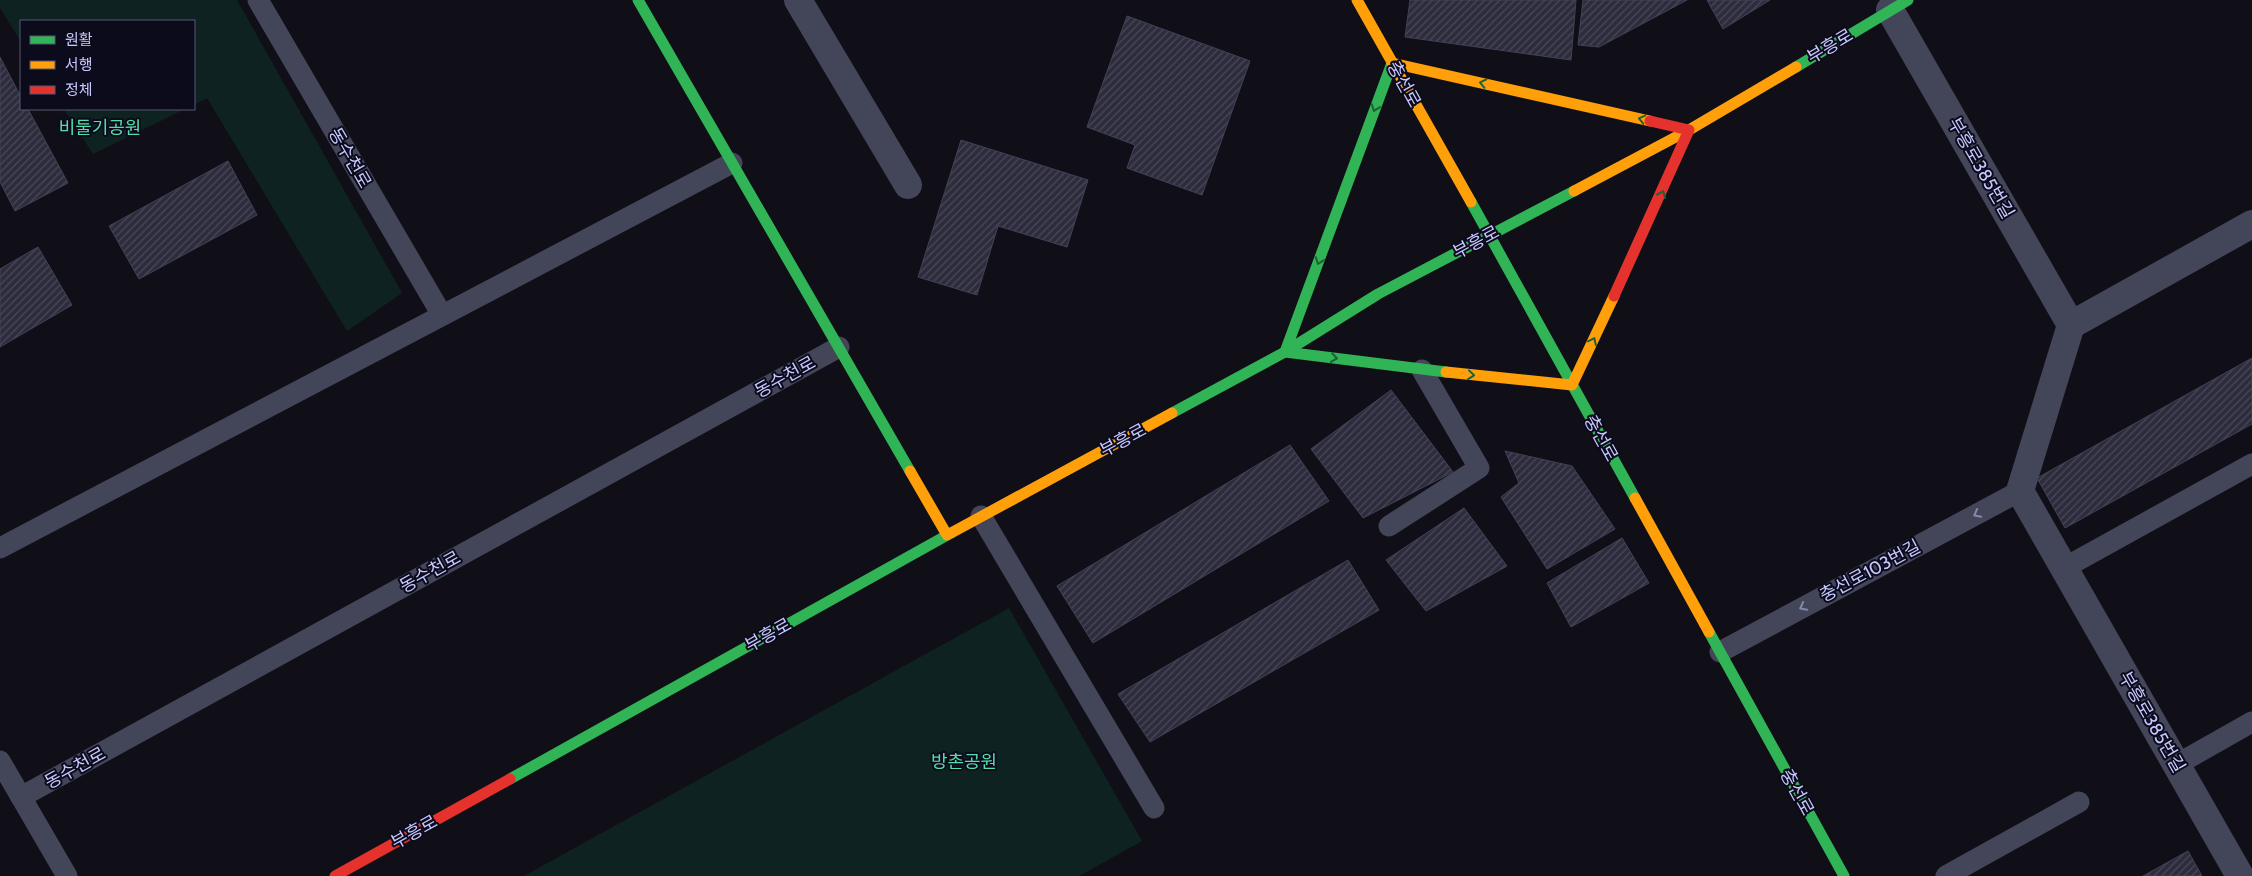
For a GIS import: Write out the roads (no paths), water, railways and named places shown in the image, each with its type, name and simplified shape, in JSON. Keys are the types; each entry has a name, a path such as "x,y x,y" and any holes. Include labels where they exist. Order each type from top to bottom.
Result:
{"street":[{"path":"638,0 948,535"},
{"path":"798,0 908,185"},
{"name":"충선로","path":"1357,0 1844,876"},
{"name":"부흥로","path":"335,876 981,516 1285,352 1378,294 1689,130 1894,3"},
{"name":"부흥로385번길","path":"1894,3 2071,325"},
{"path":"1392,63 1689,130 1643,236 1572,385 1422,370 1285,352 1392,63"},
{"path":"2020,491 2071,325 2252,224"},
{"name":"부흥로385번길","path":"2020,491 2240,876"}],"lane":[{"name":"동수천로","path":"258,0 442,315"},
{"path":"0,548 732,163"},
{"name":"동수천로","path":"21,797 839,348"},
{"path":"1389,526 1479,468 1422,370"},
{"path":"2064,568 2252,464"},
{"name":"충선로103번길","path":"1720,652 2020,491"},
{"path":"981,516 1154,808"},
{"path":"2176,765 2252,722"},
{"path":"0,761 67,876"},
{"path":"1946,876 2079,802"}],"park label":[{"name":"비둘기공원","path":"100,128"},
{"name":"방촌공원","path":"964,762"}]}
